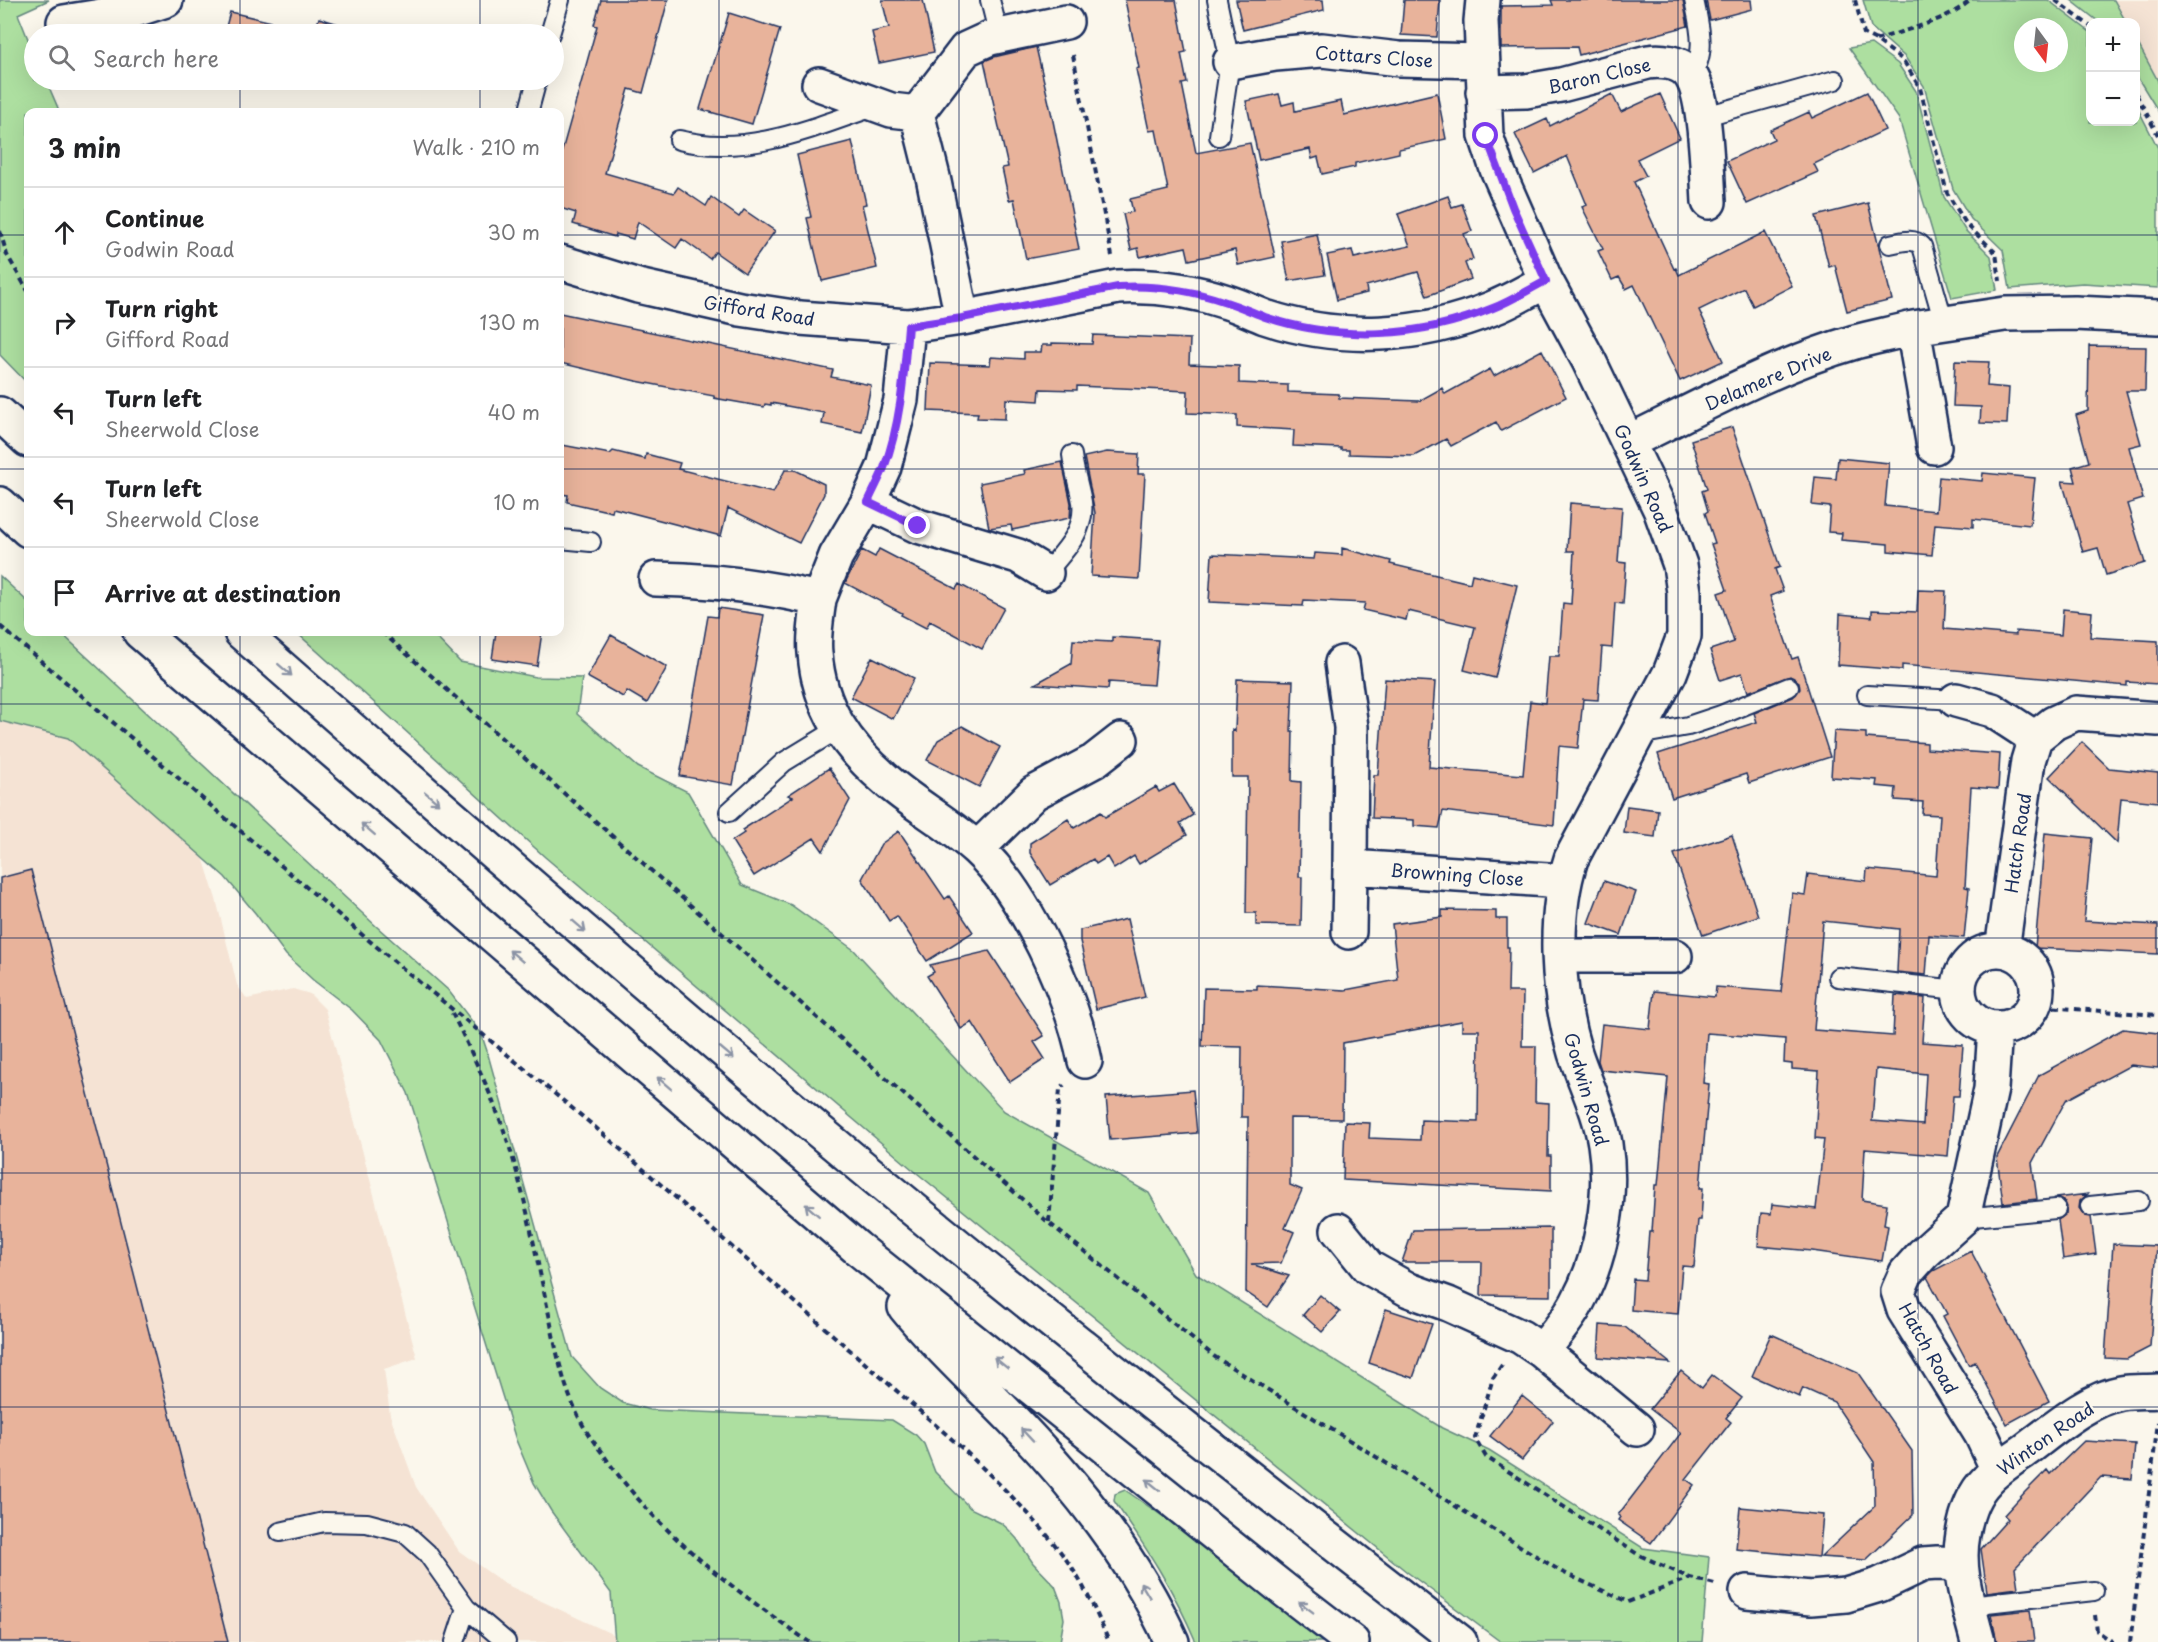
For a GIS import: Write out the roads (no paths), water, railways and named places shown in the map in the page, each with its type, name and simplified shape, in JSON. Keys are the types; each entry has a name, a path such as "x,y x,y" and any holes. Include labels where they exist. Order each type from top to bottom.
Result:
{"main road":[{"path":"64,22 96,9 132,11 166,0"},
{"name":"Godwin Road","path":"1483,0 1481,21 1486,136 1497,169 1546,281 1589,361 1671,537 1680,565 1684,592 1685,622 1680,649 1638,735 1570,859 1564,881 1559,931 1566,1016 1605,1144 1605,1215 1591,1270 1576,1304 1531,1344"},
{"path":"917,113 966,49 977,42 1066,22"},
{"name":"Cottars Close","path":"1230,62 1275,54 1323,50 1399,59 1483,76"},
{"name":"Baron Close","path":"1483,76 1526,91 1561,85 1659,61 1682,67 1690,76"},
{"path":"1690,76 1698,94 1702,117 1709,202"},
{"path":"819,84 891,110 917,113"},
{"path":"917,113 933,177 962,318"},
{"name":"Gifford Road","path":"564,263 638,286 740,309 800,318 908,326 962,318 1118,287 1141,286 1197,293 1265,317 1300,326 1342,332 1384,334 1423,330 1457,321 1494,308 1546,281"},
{"name":"Delamere Drive","path":"1628,442 1733,390 1792,365 1854,343 1928,326 2005,314 2075,313 2158,317"},
{"path":"908,326 901,399 894,435 884,467 868,502 836,556 819,599 814,651 822,690 838,729 886,781 977,849 999,873 1016,898 1052,964 1068,1002 1081,1042 1084,1061"},
{"path":"1928,326 1934,447"},
{"path":"0,414 24,436"},
{"path":"868,502 918,526 1018,556 1046,573"},
{"path":"0,504 24,526"},
{"path":"656,579 720,581 771,588 819,599"},
{"path":"145,636 857,1248 1352,1642"},
{"path":"246,636 669,1004 826,1137 1143,1395 1460,1642"},
{"path":"1342,663 1350,727 1349,932"},
{"path":"1956,700 1992,710 2035,738 2054,723 2076,713 2158,718"},
{"name":"Hatch Road","path":"2002,950 2028,761 2035,738"},
{"path":"977,849 1034,793 1094,761 1121,740"},
{"name":"Browning Close","path":"1350,867 1564,881"},
{"path":"2002,950 2014,953 2032,968 2037,991 2033,1006 2027,1016 2018,1023 1995,1028 1983,1026 1965,1012 1958,990 1959,978 1971,960 1981,953 2002,950"},
{"path":"1560,956 1675,956"},
{"path":"1963,1218 1991,1089 1995,1028"},
{"name":"Hatch Road","path":"1963,1218 1923,1254 1906,1273 1898,1291 1904,1310 1981,1434 1998,1470"},
{"path":"1338,1230 1368,1267 1409,1290 1448,1304 1531,1344 1637,1429"},
{"path":"857,1248 916,1321 1066,1477 1112,1537 1149,1596 1172,1642"},
{"name":"Winton Road","path":"1978,1642 1960,1564 1962,1535 1968,1512 1976,1495 1998,1470 2070,1417 2097,1402 2121,1393 2158,1391"},
{"path":"1747,1592 1811,1598 1846,1595 1879,1585 1923,1564 1960,1564"}],"lane":[{"path":"553,24 560,0"},
{"path":"990,0 999,36"},
{"path":"1217,0 1230,62 1219,136"},
{"path":"1690,76 1698,63 1701,42 1694,0"},
{"path":"1702,117 1836,80"},
{"path":"530,106 534,90"},
{"path":"679,140 716,146 755,143 799,132 877,105"},
{"path":"1890,244 1910,240 1922,246 1928,326"},
{"path":"1046,573 1077,536 1081,520 1082,504 1074,474 1072,455"},
{"path":"564,539 591,542"},
{"path":"1638,735 1688,726 1789,687"},
{"path":"1867,695 1956,700"},
{"path":"729,812 784,762 838,729"},
{"path":"1838,977 1958,990"},
{"path":"2090,1206 2139,1200"},
{"path":"1963,1218 2056,1209"},
{"path":"280,1532 324,1522 367,1523 405,1533 427,1553 466,1608 506,1642"},
{"path":"1969,1605 2094,1591"},
{"path":"455,1642 466,1608"}]}
